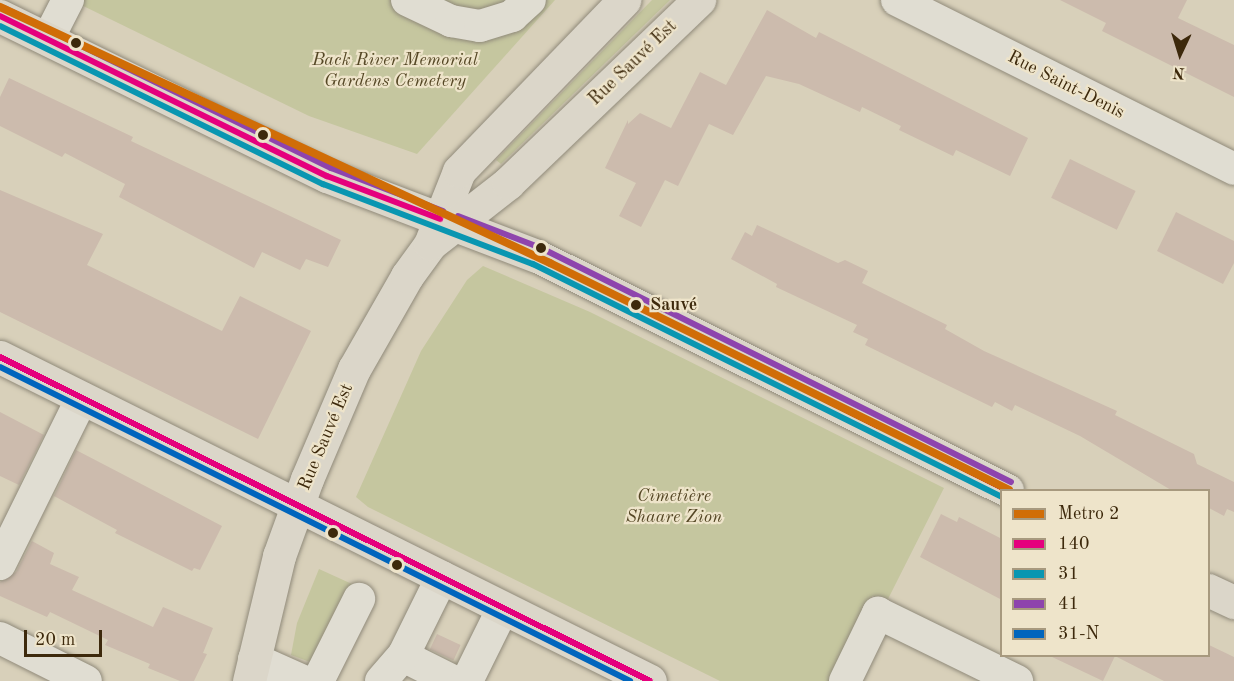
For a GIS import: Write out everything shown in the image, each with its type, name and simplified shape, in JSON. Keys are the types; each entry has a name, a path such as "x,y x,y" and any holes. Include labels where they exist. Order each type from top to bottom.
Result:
{"main road":[{"name":"Rue Sauvé Est","path":"442,229 459,171 624,0"},
{"name":"Rue Sauvé Est","path":"251,670 279,556 298,504 362,355 395,294 442,229 508,183 699,0"},
{"path":"0,16 327,176 442,229 537,256 1005,489"},
{"path":"0,357 650,681"},
{"path":"1210,590 1234,602"}],"street":[{"path":"48,39 68,0"},
{"path":"407,0 451,21 480,26 512,16 530,0"},
{"name":"Rue Saint-Denis","path":"897,0 1234,169"},
{"path":"0,564 82,398"},
{"path":"381,681 403,656 442,577"},
{"path":"318,681 359,599"},
{"path":"467,681 503,608"},
{"path":"845,681 878,613 1017,681"},
{"path":"0,639 86,681"},
{"path":"403,656 453,681"},
{"path":"251,670 303,681"}],"green space":[{"name":"Back River Memorial Gardens Cemetery","path":"71,0 555,0 417,154 309,116"},
{"path":"652,0 670,0 501,164 496,160"},
{"name":"Cimetière Shaare Zion","path":"483,266 590,312 944,488 886,603 872,596 830,681 720,681 368,507 356,497 421,351 467,280"},
{"path":"319,569 352,584 310,662 291,655 297,623"}],"building":[{"path":"1060,0 1187,0 1178,18 1234,45 1234,97 1102,31 1106,23"},
{"path":"767,10 816,38 819,32 1028,138 1010,176 956,150 953,156 899,130 901,126 862,107 860,112 799,84 766,76 733,135 709,124 678,186 665,180 641,227 619,216 636,183 605,168 628,120 628,124 640,113 671,128 700,72 726,85"},
{"path":"9,78 133,137 131,141 341,240 328,267 306,259 300,270 262,252 254,268 119,197 125,184 65,153 62,157 0,126 0,97"},
{"path":"1070,159 1136,191 1117,230 1051,198"},
{"path":"0,190 103,234 87,265 222,331 240,296 311,331 258,439 0,312"},
{"path":"1176,212 1234,241 1234,263 1223,284 1157,251"},
{"path":"757,225 838,263 845,260 868,271 862,283 947,325 945,329 984,351 1117,411 1115,415 1194,454 1197,464 1234,482 1234,512 1227,509 1224,516 1210,509 1210,489 1169,489 1080,436 1015,405 1012,411 995,402 992,407 865,345 868,339 853,332 857,325 776,287 777,284 731,259 745,232 752,236"},
{"path":"0,412 44,435 19,485 0,476"},
{"path":"76,450 222,526 200,570 194,568 192,571 115,533 117,530 54,496"},
{"path":"941,514 957,522 959,517 1000,538 1000,599 920,557"},
{"path":"32,541 54,553 50,564 79,577 72,590 153,627 163,607 213,628 203,653 207,654 194,681 180,681 148,668 150,664 105,645 108,640 50,612 47,617 0,596 0,582 16,572"},
{"path":"437,634 461,645 453,660 430,649"},
{"path":"1210,645 1234,657 1234,681 1164,681 1117,657 1210,657"},
{"path":"1052,657 1115,657 1103,681"}],"metro line":[{"name":"2","path":"0,7 550,263 1007,489"}],"transit line":[{"name":"41","path":"4,8 331,168 443,211"},
{"name":"140","path":"0,16 327,176 440,219"},
{"name":"31","path":"0,26 323,184 533,264 1000,496"},
{"name":"41","path":"458,216 541,248 1011,482"},
{"name":"140","path":"552,264 1005,489"},
{"name":"140","path":"0,357 650,681"},
{"name":"31-N","path":"0,367 630,681"}],"place":[{"name":"Sauvé","path":"636,305"}]}
